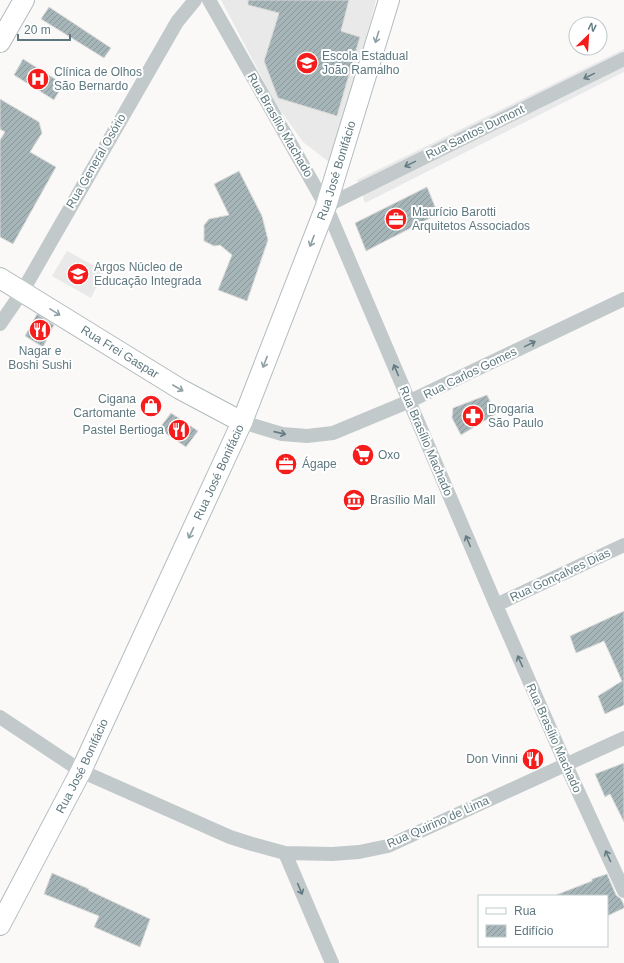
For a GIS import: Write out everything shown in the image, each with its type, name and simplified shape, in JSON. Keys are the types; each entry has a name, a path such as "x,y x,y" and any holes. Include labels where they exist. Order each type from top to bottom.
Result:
{"street":[{"path":"0,42 23,0"},
{"name":"Rua General Osório","path":"0,324 22,292 177,22 194,0"},
{"name":"Rua Brasílio Machado","path":"209,0 326,206 496,605 566,765 624,891"},
{"name":"Rua José Bonifácio","path":"0,925 81,771 242,422 326,206 389,0"},
{"name":"Rua Santos Dumont","path":"326,206 624,59"},
{"name":"Rua Frei Gaspar","path":"0,278 180,389 242,422"},
{"name":"Rua Carlos Gomes","path":"242,422 282,434 307,436 333,433 410,401 624,299"},
{"name":"Rua Gonçalves Dias","path":"496,605 624,545"},
{"name":"Rua Quirino de Lima","path":"0,717 81,771 230,837 285,853 332,854 359,852 388,846 624,738"},
{"path":"285,853 332,963"}],"shaded area":[{"name":"Escola Estadual João Ramalho","path":"221,0 376,0 344,123 329,162 303,142 276,104"},
{"path":"624,49 624,72 365,203 357,180"},
{"name":"Argos Núcleo de Educação Integrada","path":"67,251 104,271 91,298 52,276"}],"building":[{"path":"248,0 349,0 341,31 360,37 337,116 278,98 264,61 279,13 248,5"},
{"path":"49,7 111,48 104,58 41,19"},
{"name":"Clínica de Olhos São Bernardo","path":"23,59 63,84 54,100 14,75"},
{"path":"0,99 39,122 42,133 30,152 56,167 13,244 0,237 0,140 5,132 0,129"},
{"path":"239,171 262,216 268,240 247,301 218,290 232,255 220,245 214,246 204,241 204,225 209,219 229,215 214,184"},
{"name":"Maurício Barotti Arquitetos Associados","path":"427,187 438,214 366,251 355,223"},
{"name":"Nagar e Boshi Sushi","path":"37,314 54,325 43,347 25,336"},
{"name":"Drogaria São Paulo","path":"487,395 496,414 461,435 452,418 453,408"},
{"name":"Pastel Bertioga","path":"171,413 198,431 186,447 159,429"},
{"path":"624,611 624,705 605,714 598,696 622,681 604,641 576,653 570,636"},
{"path":"624,763 624,822 610,794 605,797 595,774"},
{"path":"52,873 89,889 88,890 150,919 140,947 94,927 99,916 44,894"},
{"path":"607,874 616,895 621,899 624,905 624,908 608,916 608,895 556,895 592,881 592,879"}],"place":[{"name":"Escola Estadual João Ramalho","path":"307,63"},
{"name":"Clínica de Olhos São Bernardo","path":"38,79"},
{"name":"Maurício Barotti Arquitetos Associados","path":"396,219"},
{"name":"Argos Núcleo de Educação Integrada","path":"78,274"},
{"name":"Nagar e Boshi Sushi","path":"40,330"},
{"name":"Cigana Cartomante","path":"151,406"},
{"name":"Drogaria São Paulo","path":"473,416"},
{"name":"Pastel Bertioga","path":"179,430"},
{"name":"Oxo","path":"363,455"},
{"name":"Ágape","path":"286,464"},
{"name":"Brasílio Mall","path":"354,500"},
{"name":"Don Vinni","path":"533,759"}]}
